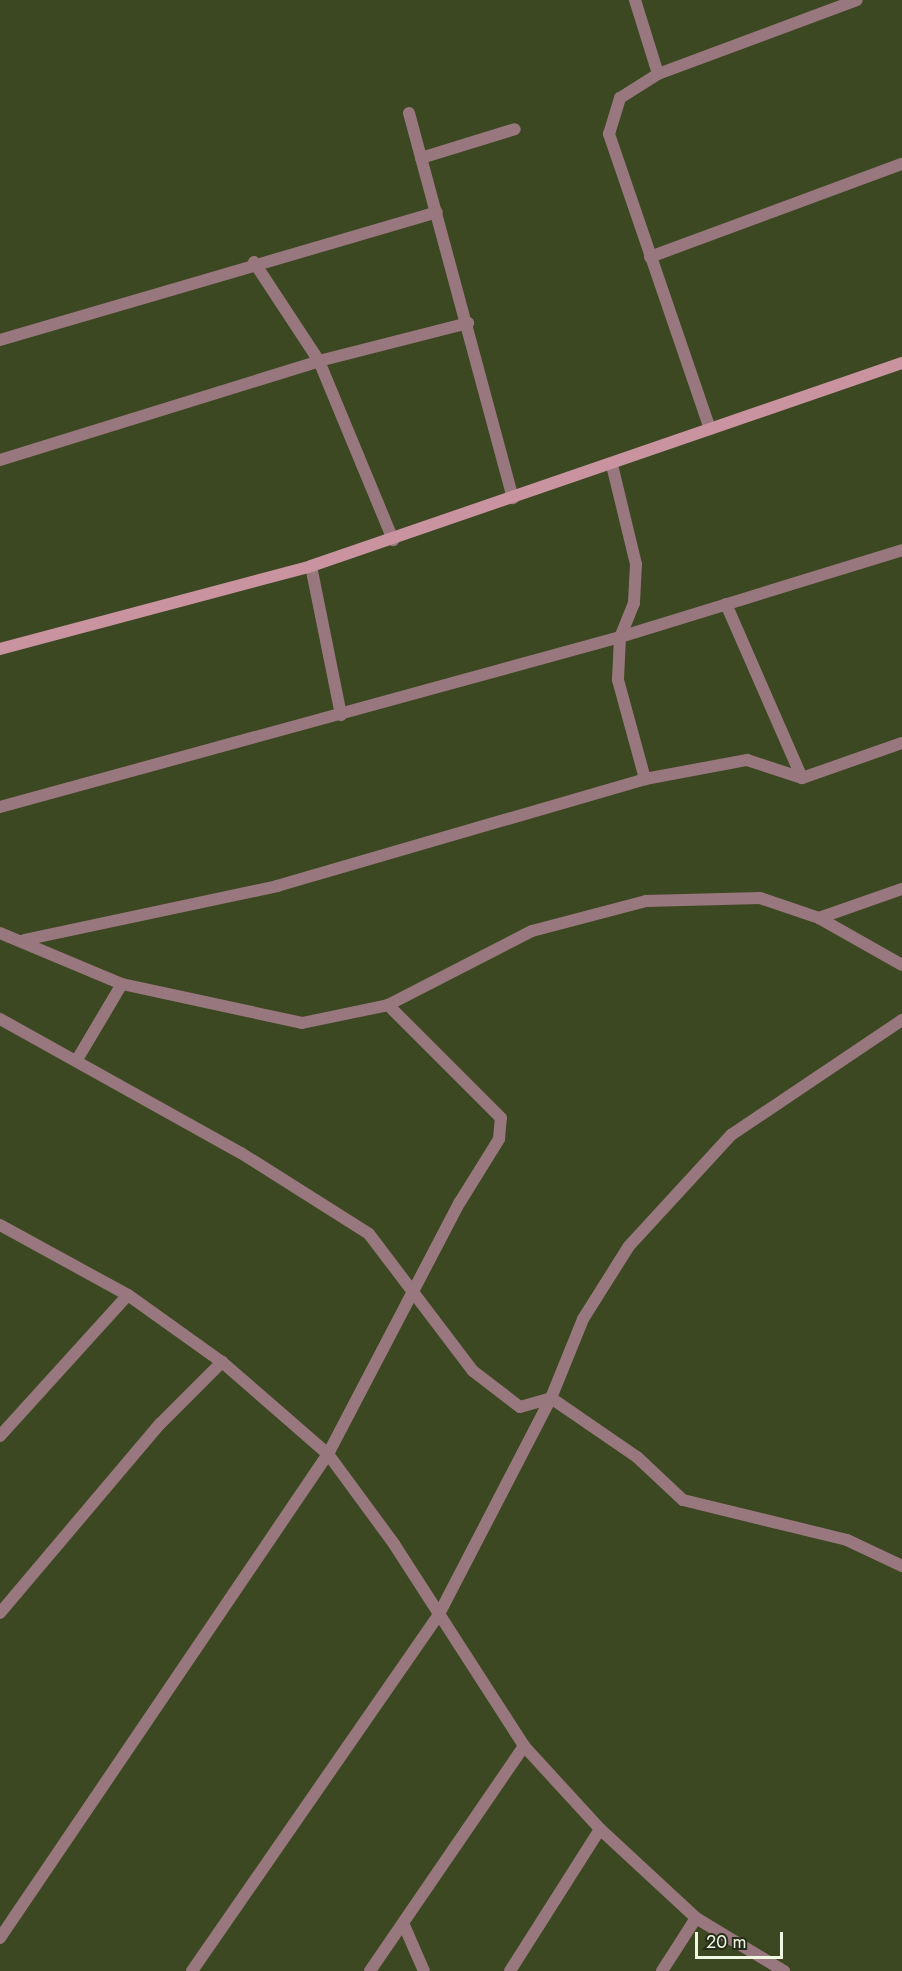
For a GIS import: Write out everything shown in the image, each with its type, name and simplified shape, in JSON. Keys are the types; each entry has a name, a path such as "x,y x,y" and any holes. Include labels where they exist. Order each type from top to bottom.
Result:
{"main road":[{"path":"0,649 311,566 393,540 902,363"}],"street":[{"path":"634,0 658,74"},
{"path":"710,429 609,134 620,98 658,74 857,0"},
{"path":"409,113 468,323 513,498"},
{"path":"421,158 514,129"},
{"path":"650,257 902,164"},
{"path":"0,340 254,262 437,212"},
{"path":"254,262 319,361 393,540"},
{"path":"0,460 319,361 468,323"},
{"path":"612,465 636,564 634,603 620,637 618,680 645,779"},
{"path":"0,807 620,637 902,549"},
{"path":"311,566 341,715"},
{"path":"726,604 802,778"},
{"path":"24,940 277,886 645,779 747,760 802,778 902,743"},
{"path":"819,918 902,889"},
{"path":"0,933 24,940 122,984 303,1023 388,1005 532,931 646,901 760,898 819,918 902,965"},
{"path":"78,1058 122,984"},
{"path":"0,1938 328,1454 414,1289 499,1139 501,1118 388,1005"},
{"path":"0,1019 78,1058 241,1153 369,1234 414,1289 473,1371 501,1395 520,1407 551,1398"},
{"path":"192,1971 438,1616 551,1398 583,1319 629,1246 723,1144 902,1020"},
{"path":"0,1226 128,1295 222,1362 328,1454 394,1544 438,1616 524,1746 600,1829 696,1918 784,1971"},
{"path":"0,1436 128,1295"},
{"path":"0,1614 152,1433 222,1362"},
{"path":"551,1398 637,1457 684,1500 847,1540 902,1566"},
{"path":"370,1971 524,1746"},
{"path":"510,1971 600,1829"},
{"path":"662,1971 696,1918"},
{"path":"403,1923 424,1971"}]}
